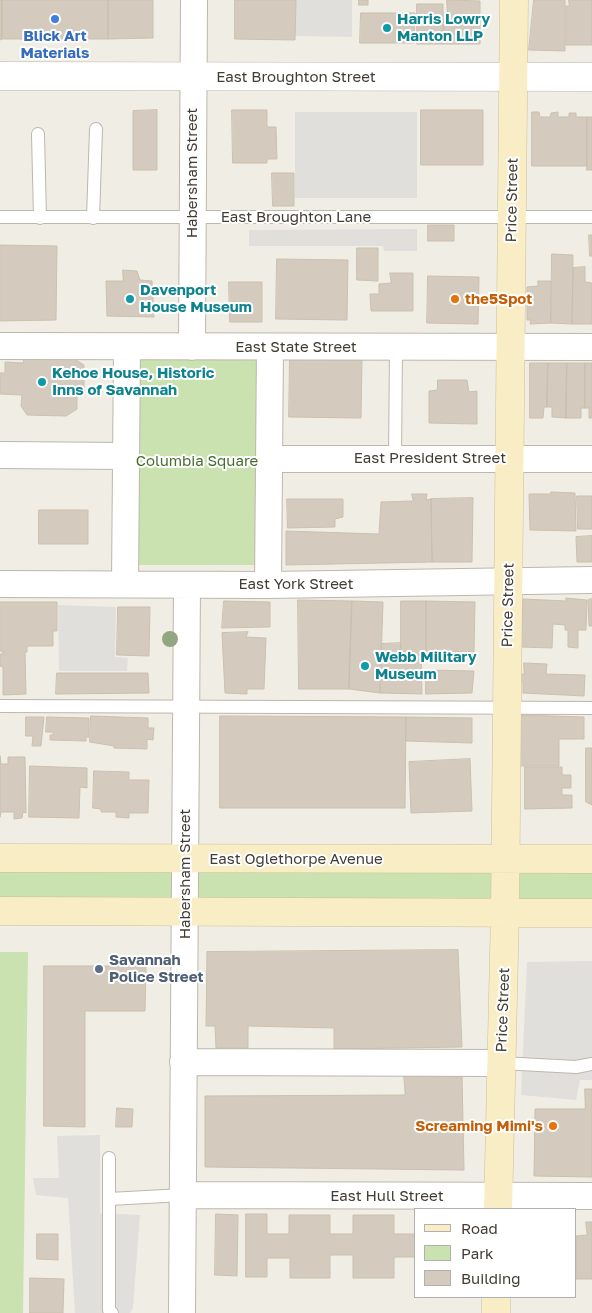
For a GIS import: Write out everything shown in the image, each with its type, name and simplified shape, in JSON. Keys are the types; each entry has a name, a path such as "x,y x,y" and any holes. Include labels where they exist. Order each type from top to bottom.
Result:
{"main road":[{"name":"Price Street","path":"498,1203 505,912 514,0"},
{"name":"East Oglethorpe Avenue","path":"0,858 505,857 592,859"},
{"path":"0,911 592,913"},
{"path":"496,1298 496,1313"}],"street":[{"name":"Habersham Street","path":"192,347 192,76 194,0"},
{"name":"East Broughton Street","path":"0,76 592,77"},
{"name":"East State Street","path":"0,346 592,347"},
{"path":"125,584 127,347"},
{"path":"268,585 270,347"},
{"path":"0,455 126,456"},
{"name":"East President Street","path":"269,459 592,459"},
{"name":"East York Street","path":"0,584 268,585 592,580"},
{"name":"Habersham Street","path":"182,1313 187,585"},
{"path":"183,1062 501,1063"},
{"name":"East Hull Street","path":"182,1195 498,1203 592,1196"}],"lane":[{"path":"93,218 96,129"},
{"path":"38,134 40,218"},
{"name":"East Broughton Lane","path":"0,218 592,216"},
{"path":"395,458 396,348"},
{"path":"0,706 592,708"},
{"path":"501,1063 576,1067 592,1064"},
{"path":"109,1158 109,1310 112,1313"},
{"path":"109,1199 182,1195"}],"green space":[{"name":"Columbia Square","path":"138,356 258,356 258,565 137,565"},
{"path":"0,854 592,854 592,927 0,922"},
{"path":"0,952 28,952 23,1313 0,1313"}],"shaded area":[{"path":"296,0 352,0 352,37 295,36"},
{"path":"295,112 417,112 417,198 295,198"},
{"path":"417,229 417,251 384,251 383,246 249,246 249,230"},
{"path":"58,605 116,607 115,657 128,658 127,671 59,671"},
{"path":"592,961 592,1080 580,1080 576,1100 521,1095 527,962"},
{"path":"100,1135 100,1213 140,1215 133,1308 130,1313 75,1313 68,1198 36,1195 33,1178 59,1178 57,1136"}],"building":[{"path":"0,0 2,0 2,39 0,40"},
{"name":"Blick Art Materials","path":"2,0 108,0 108,39 2,39"},
{"path":"108,0 153,0 153,38 108,39"},
{"path":"235,0 296,0 295,40 235,39"},
{"path":"359,0 368,0 368,5 359,5"},
{"path":"447,0 480,1 480,44 443,44 444,13 447,13"},
{"path":"534,0 565,0 565,51 529,50"},
{"path":"569,0 592,0 592,45 566,45 566,6 569,6"},
{"path":"417,4 443,4 443,44 417,44"},
{"name":"Harris Lowry Manton LLP","path":"361,13 415,13 414,43 360,43"},
{"path":"157,110 157,170 133,170 133,111"},
{"path":"232,110 267,110 267,127 276,127 277,159 267,159 267,163 233,163"},
{"path":"421,110 483,110 483,165 421,165"},
{"path":"532,112 539,112 540,117 550,117 551,113 558,112 558,117 569,117 569,113 576,113 576,117 587,117 587,166 532,166"},
{"path":"587,117 592,117 592,170 587,170"},
{"path":"272,173 294,173 294,206 273,206"},
{"path":"428,225 454,225 454,241 428,241"},
{"path":"589,235 592,235 592,256 590,256"},
{"path":"0,245 57,246 56,320 0,321"},
{"path":"357,248 378,248 378,281 357,280"},
{"path":"552,254 573,255 572,324 551,323"},
{"path":"277,259 348,260 347,320 276,319"},
{"path":"585,267 585,282 592,283 592,324 572,324 573,268"},
{"name":"Davenport House Museum","path":"123,270 137,271 140,280 152,281 154,317 107,316 106,281 123,281"},
{"path":"390,273 413,273 413,311 371,311 370,294 379,294 379,284 391,283"},
{"path":"428,276 479,277 478,324 427,323"},
{"path":"538,281 551,281 551,323 530,324 531,320 527,320 527,287 538,286"},
{"path":"229,282 262,282 262,322 230,322"},
{"name":"Kehoe House, Historic Inns of Savannah","path":"24,355 73,358 84,365 84,391 77,390 77,409 66,416 27,415 21,406 22,395 0,394 0,373 5,373 5,362 23,363"},
{"path":"290,358 362,359 361,418 289,417"},
{"path":"530,363 548,363 547,407 544,407 543,418 530,418"},
{"path":"548,363 567,363 566,418 552,417 552,407 547,407"},
{"path":"567,363 585,363 585,408 581,408 581,418 566,418"},
{"path":"585,363 592,363 592,418 589,418 589,408 585,408"},
{"path":"438,380 467,380 469,392 477,391 477,424 429,423 429,391 437,390"},
{"path":"551,492 575,493 576,531 530,530 529,494 551,494"},
{"path":"412,494 427,494 426,500 431,499 432,562 286,565 286,531 379,534 381,502 413,501"},
{"path":"577,496 592,496 592,529 578,529"},
{"path":"473,498 472,562 432,562 431,499"},
{"path":"287,499 343,499 343,517 335,519 335,527 288,528"},
{"path":"39,510 88,510 88,544 39,544"},
{"path":"592,536 592,562 577,562 576,537"},
{"path":"566,598 587,600 586,630 578,630 578,648 568,647 568,630 565,630 565,625 553,624 552,648 521,647 523,599 566,601"},
{"path":"592,599 592,626 589,626 588,600"},
{"path":"298,600 352,601 349,689 299,689"},
{"path":"224,601 270,602 270,627 222,628"},
{"name":"Webb Military Museum","path":"352,601 383,602 380,693 349,689"},
{"path":"401,601 426,601 426,655 401,653"},
{"path":"426,601 475,602 474,652 426,651"},
{"path":"0,602 57,602 57,631 53,631 53,646 27,646 27,652 25,652 26,694 3,695 3,667 0,666 0,654 3,654 0,651"},
{"path":"118,607 150,607 149,656 117,655"},
{"path":"248,632 246,637 266,638 264,689 247,689 247,694 225,693 222,633"},
{"path":"401,643 401,653 421,654 422,694 380,693 381,644"},
{"path":"524,663 547,664 546,674 585,675 584,696 523,693 523,682 520,682 520,674 524,674"},
{"path":"426,670 474,671 472,693 426,694"},
{"path":"57,673 148,673 149,693 56,694"},
{"path":"520,715 584,717 584,739 559,739 559,766 519,766"},
{"path":"91,716 148,718 148,728 154,728 153,740 147,739 147,749 114,748 114,746 90,742"},
{"path":"220,716 406,717 405,808 220,808"},
{"path":"26,717 44,717 41,746 32,746 33,736 26,736"},
{"path":"47,717 89,718 89,737 86,737 86,741 50,740 50,735 53,735 53,732 46,732"},
{"path":"406,717 472,718 472,743 406,741"},
{"path":"586,748 592,748 592,805 586,802"},
{"path":"0,756 1,764 8,764 8,757 25,757 26,813 23,812 22,818 14,819 14,812 1,812 0,817"},
{"path":"470,759 472,811 411,813 409,762"},
{"path":"30,766 87,768 87,788 80,787 79,818 29,817"},
{"path":"525,767 562,767 562,775 571,775 571,788 562,788 562,795 572,795 572,808 525,809"},
{"path":"94,771 129,772 129,780 149,780 148,813 129,813 129,818 116,817 116,812 101,812 101,809 93,808"},
{"path":"458,950 462,1047 334,1049 334,1028 248,1026 248,1048 216,1048 215,1026 206,1026 207,952"},
{"path":"44,966 146,966 145,1011 85,1011 85,1127 44,1126"},
{"path":"404,1075 462,1075 464,1170 205,1167 205,1096 405,1095"},
{"path":"585,1089 592,1089 592,1177 534,1176 535,1109 585,1109"},
{"path":"117,1108 133,1109 132,1127 116,1127"},
{"path":"216,1214 238,1215 237,1276 215,1275"},
{"path":"246,1214 267,1214 267,1234 289,1234 289,1215 330,1215 330,1234 353,1234 353,1215 394,1215 394,1234 414,1234 414,1257 394,1257 394,1278 353,1278 353,1255 330,1255 330,1278 290,1278 290,1258 267,1258 267,1277 246,1277"},
{"path":"586,1222 592,1222 592,1279 577,1279 577,1236 587,1235"},
{"path":"37,1234 58,1234 58,1260 37,1259"},
{"path":"30,1278 64,1279 63,1313 30,1313"}],"place":[{"name":"Blick Art Materials","path":"55,19"},
{"name":"Harris Lowry Manton LLP","path":"387,28"},
{"name":"Davenport House Museum","path":"130,299"},
{"name":"the5Spot","path":"455,299"},
{"name":"Kehoe House, Historic Inns of Savannah","path":"42,382"},
{"name":"Webb Military Museum","path":"365,666"},
{"name":"Savannah Police Street","path":"99,969"},
{"name":"Screaming Mimi's","path":"553,1126"}]}
